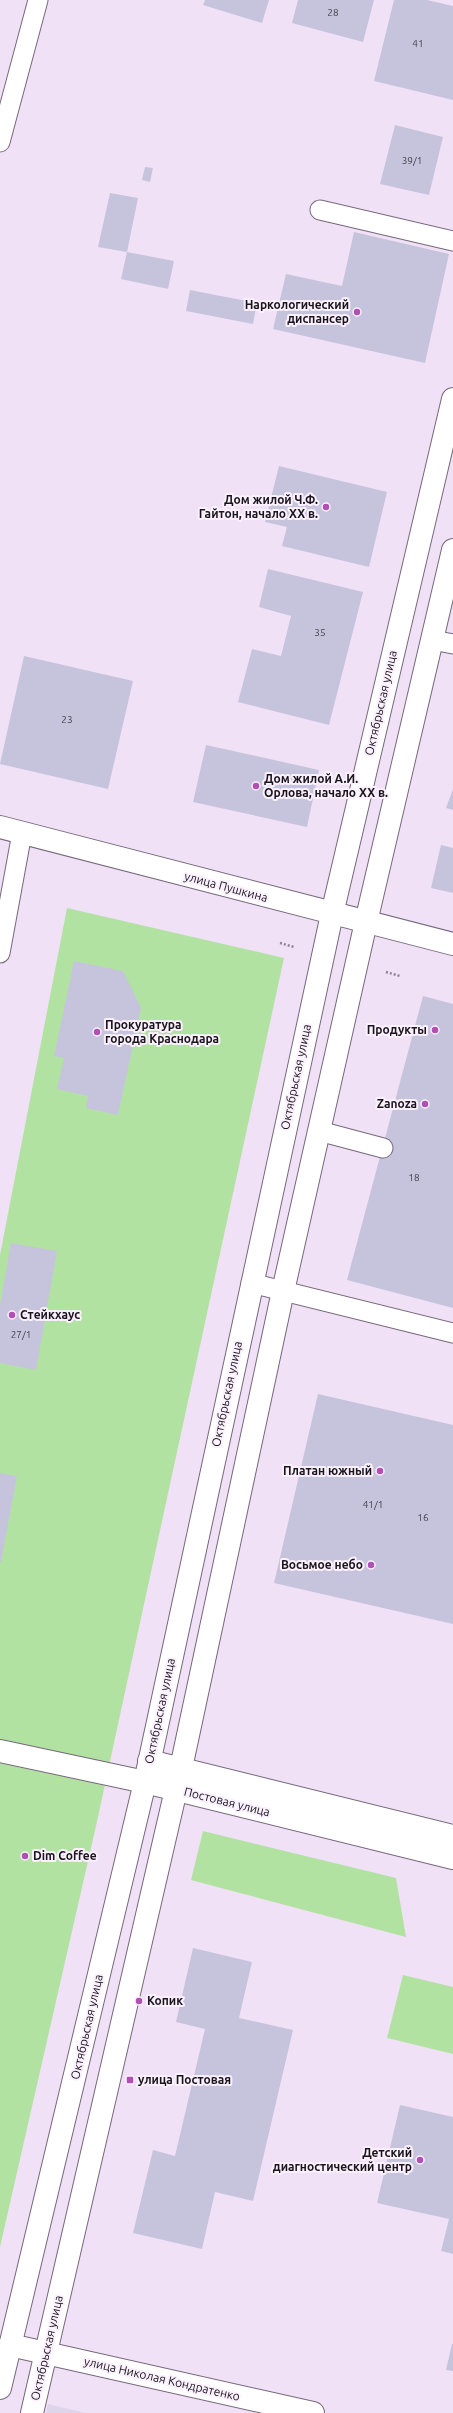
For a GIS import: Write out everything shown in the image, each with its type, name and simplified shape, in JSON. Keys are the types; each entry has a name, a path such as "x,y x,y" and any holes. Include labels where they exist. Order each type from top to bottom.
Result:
{"street":[{"name":"Октябрьская улица","path":"0,2388 147,1771 251,1283 332,914 453,399"},
{"name":"Октябрьская улица","path":"32,2413 181,1768 283,1291 366,922 453,550"},
{"name":"улица Пушкина","path":"0,827 332,914 453,944"},
{"name":"Постовая улица","path":"0,1751 147,1771 181,1768 453,1836"},
{"name":"Постовая улица","path":"147,1771 176,1790 453,1858"},
{"name":"улица Николая Кондратенко","path":"10,2345 313,2413"}],"lane":[{"path":"0,142 38,0"},
{"path":"320,210 453,241"},
{"path":"432,640 453,644"},
{"path":"0,953 22,833"},
{"path":"319,1131 383,1148"},
{"path":"251,1283 453,1333"}],"path":[{"path":"280,943 298,949"}],"shaded area":[{"path":"48,2404 86,2413 46,2413"}],"green space":[{"path":"67,908 284,958 96,1826 0,2247 0,1255"},
{"path":"203,1831 396,1878 406,1937 191,1880"},
{"path":"403,1975 453,1987 453,2054 387,2038"}],"building":[{"path":"205,0 269,0 262,23 203,5"},
{"path":"298,0 374,0 363,42 292,23"},
{"path":"394,0 427,0 453,6 453,100 374,81"},
{"path":"395,125 443,137 429,195 380,184"},
{"path":"145,167 153,168 150,182 142,180"},
{"path":"110,193 138,198 127,252 98,247"},
{"name":"Наркологический диспансер","path":"354,232 449,254 425,363 273,329 286,274 342,286"},
{"path":"127,252 174,261 168,289 121,279"},
{"path":"190,290 257,303 253,324 186,311"},
{"name":"Дом жилой Ч.Ф. Гайтон, начало XX в.","path":"279,466 387,492 369,567 282,546 287,527 265,522"},
{"path":"268,569 363,592 329,725 238,702 252,649 281,656 291,616 259,607"},
{"path":"24,656 133,681 108,789 0,764"},
{"name":"Дом жилой А.И. Орлова, начало XX в.","path":"206,745 319,770 307,827 193,802"},
{"path":"453,789 453,810 446,808"},
{"path":"441,845 453,848 453,893 431,888"},
{"name":"Прокуратура города Краснодара","path":"74,961 123,971 141,1008 118,1115 86,1108 88,1096 57,1089 64,1058 54,1056"},
{"path":"423,996 453,1004 453,1308 347,1280"},
{"path":"11,1243 57,1251 36,1370 0,1363 0,1305"},
{"path":"318,1394 453,1425 453,1624 274,1583"},
{"path":"0,1473 17,1476 1,1562 0,1562"},
{"path":"193,1948 252,1962 239,2018 293,2030 253,2201 215,2192 202,2249 133,2233 153,2150 175,2156 205,2029 176,2022"},
{"name":"Детский диагностический центр","path":"400,2105 453,2117 453,2254 441,2251 449,2219 377,2203"},
{"path":"453,2344 453,2371 446,2370"}],"place":[{"name":"Наркологический диспансер","path":"357,312"},
{"name":"Дом жилой Ч.Ф. Гайтон, начало XX в.","path":"326,507"},
{"name":"Дом жилой А.И. Орлова, начало XX в.","path":"256,786"},
{"name":"Продукты","path":"435,1030"},
{"name":"Прокуратура города Краснодара","path":"97,1032"},
{"name":"Zanoza","path":"425,1104"},
{"name":"Стейкхаус","path":"12,1315"},
{"name":"Платан южный","path":"380,1471"},
{"name":"Восьмое небо","path":"371,1565"},
{"name":"Dim Coffee","path":"25,1856"},
{"name":"Копик","path":"139,2001"},
{"name":"улица Постовая","path":"130,2080"},
{"name":"Детский диагностический центр","path":"420,2160"}]}
